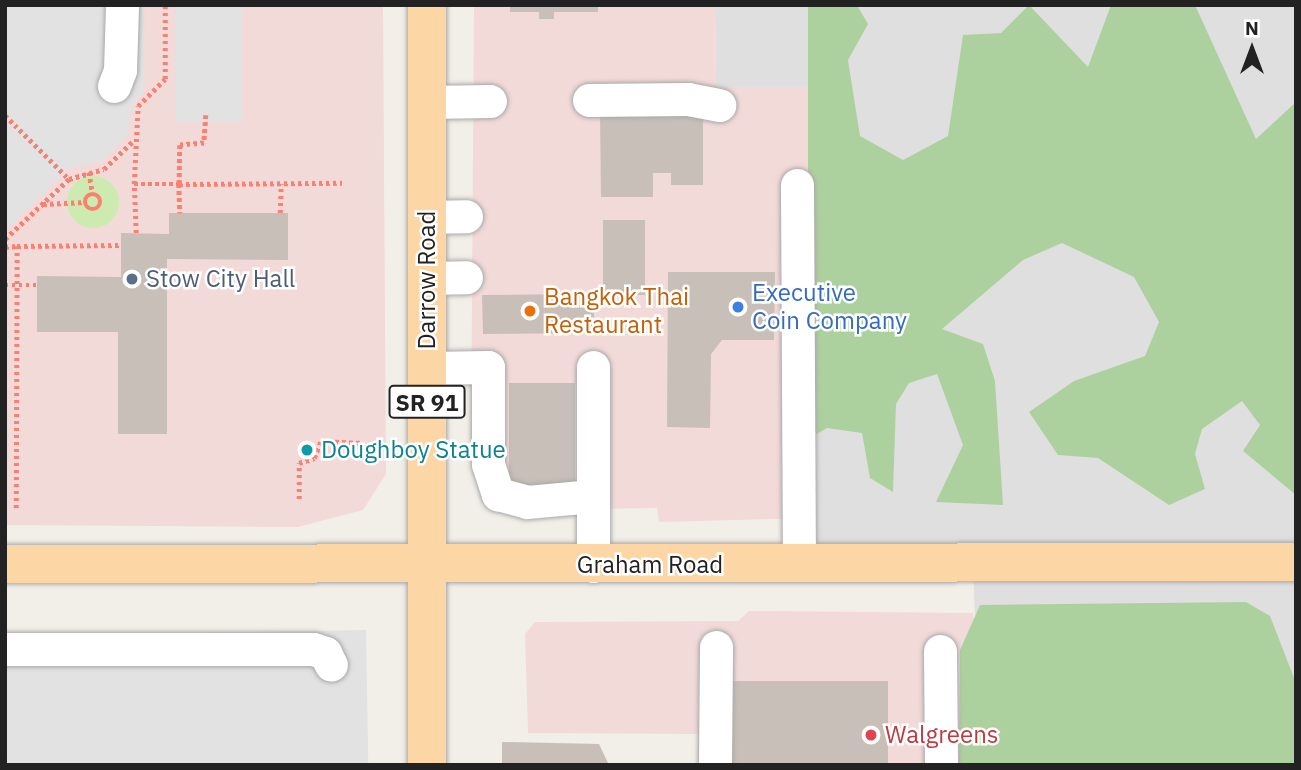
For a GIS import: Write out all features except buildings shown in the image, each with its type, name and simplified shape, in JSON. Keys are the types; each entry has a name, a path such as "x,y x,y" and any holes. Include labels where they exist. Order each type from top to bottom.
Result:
{"main road":[{"name":"Darrow Road","path":"427,5 427,765"},
{"name":"Graham Road","path":"5,564 593,566 1296,562"}],"lane":[{"path":"114,86 120,70 122,5"},
{"path":"589,100 688,99 719,105"},
{"path":"427,102 490,101"},
{"path":"797,186 799,564"},
{"path":"427,217 466,216"},
{"path":"427,278 466,277"},
{"path":"593,366 593,566"},
{"path":"427,368 488,367 488,464 498,494 527,502 593,496"},
{"path":"715,765 716,648"},
{"path":"5,649 313,649 325,653 331,665"},
{"path":"940,650 941,765"}],"path":[{"path":"136,233 134,140 138,106 165,79 164,5"},
{"path":"180,213 180,145 204,143 206,115"},
{"path":"5,116 69,179"},
{"path":"5,239 69,179 104,169 134,140"},
{"path":"85,202 89,210 99,208 101,200 93,194 89,172"},
{"path":"135,184 342,183"},
{"path":"280,213 281,184"},
{"path":"42,204 85,202 93,194"},
{"path":"5,247 121,245"},
{"path":"16,508 17,246"},
{"path":"5,285 37,285"},
{"path":"299,499 299,463 314,458 321,441 361,443"}],"shaded area":[{"path":"5,5 383,5 386,474 363,510 298,527 5,525"},
{"path":"5,5 144,5 144,93 132,105 127,135 101,161 67,169 5,231"},
{"path":"176,5 242,5 242,122 176,122"},
{"path":"474,5 715,5 716,87 817,87 812,518 659,522 657,508 510,510 478,483 471,437"},
{"path":"715,5 1296,5 1296,765 980,765 973,563 815,564 808,439 817,87 716,87"},
{"path":"749,611 973,613 980,765 698,765 698,734 528,733 525,634 535,622 738,621"},
{"path":"366,630 368,765 7,765 5,636"}],"green space":[{"path":"808,5 857,5 868,24 848,60 860,136 903,160 948,136 963,35 1001,33 1029,5 1088,67 1111,5 1195,5 1256,139 1296,102 1296,495 1243,451 1260,425 1242,401 1202,429 1195,454 1205,489 1169,505 1098,458 1058,455 1029,412 1074,381 1145,356 1159,322 1134,277 1062,243 1023,260 942,329 983,344 995,381 1003,505 936,502 963,445 937,374 909,383 896,404 893,492 870,478 862,433 827,428 808,439"},
{"path":"93,176 103,178 111,184 117,192 117,212 111,220 103,226 93,228 83,226 75,220 69,212 67,202 69,192 75,184 83,178"},
{"path":"1246,602 1270,616 1296,683 1296,765 959,765 960,650 980,605"}],"place":[{"name":"Stow City Hall","path":"132,279"},
{"name":"Executive Coin Company","path":"738,307"},
{"name":"Bangkok Thai Restaurant","path":"530,311"},
{"name":"Doughboy Statue","path":"307,450"},
{"name":"Walgreens","path":"871,735"}]}
